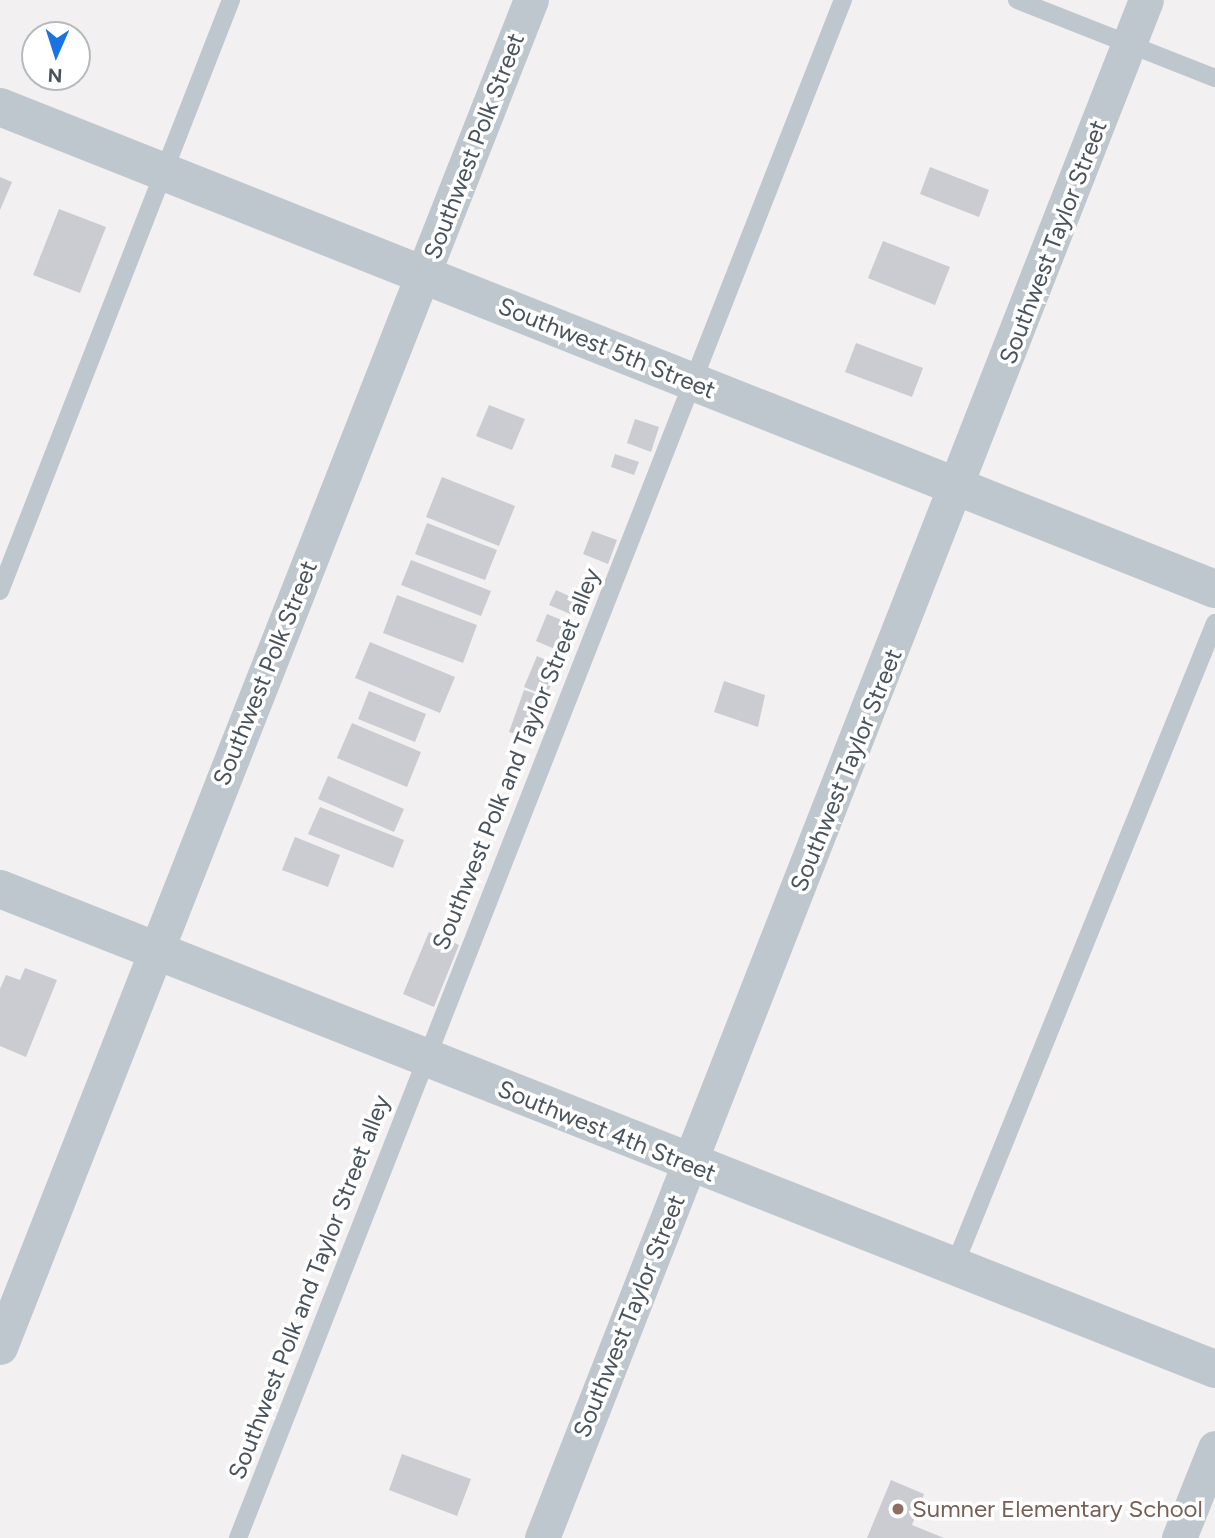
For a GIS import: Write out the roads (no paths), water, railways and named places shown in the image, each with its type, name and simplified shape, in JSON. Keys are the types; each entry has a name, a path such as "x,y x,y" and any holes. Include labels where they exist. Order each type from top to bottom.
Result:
{"street":[{"name":"Southwest Polk Street","path":"0,1347 531,0"},
{"name":"Southwest Taylor Street","path":"542,1538 958,487 1146,0"},
{"name":"Southwest 5th Street","path":"0,107 1215,589"},
{"name":"Southwest 4th Street","path":"0,889 689,1166 955,1264 1215,1369"},
{"path":"1179,1538 1215,1448"}],"lane":[{"path":"0,591 231,0"},
{"name":"Southwest Polk and Taylor Street alley","path":"238,1538 424,1058 843,0"},
{"path":"1017,0 1215,78"},
{"path":"955,1264 1215,623"}],"place":[{"name":"Sumner Elementary School","path":"898,1509"}]}
